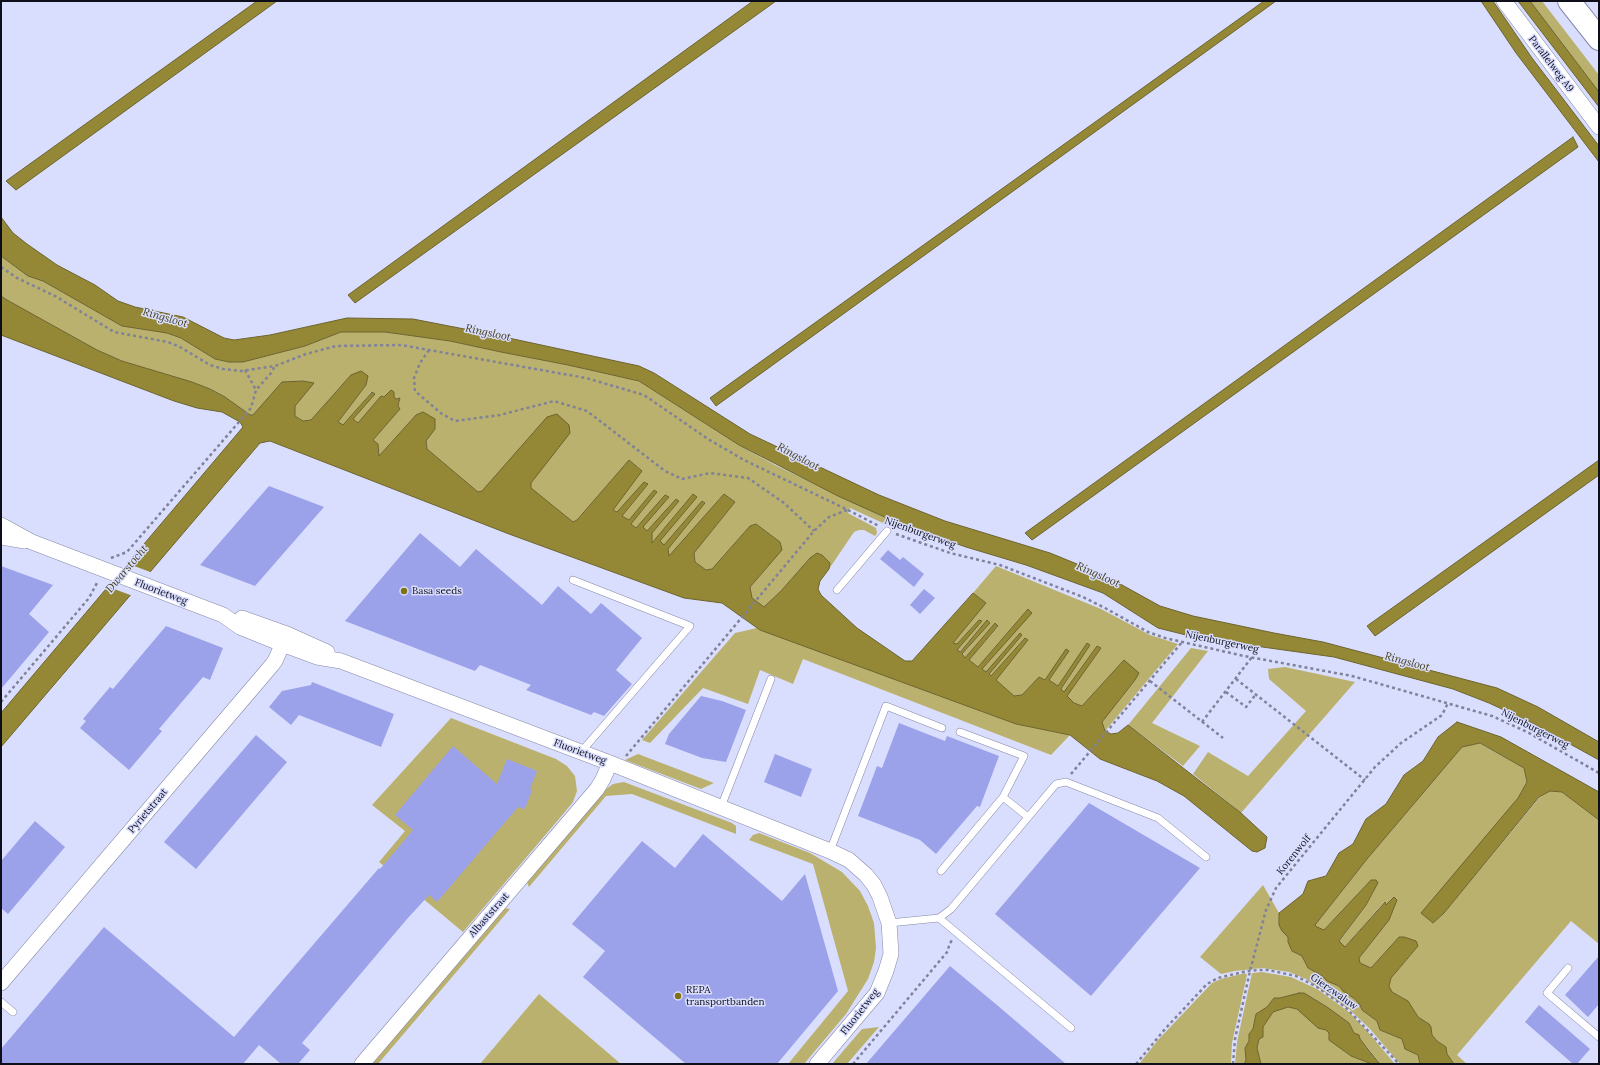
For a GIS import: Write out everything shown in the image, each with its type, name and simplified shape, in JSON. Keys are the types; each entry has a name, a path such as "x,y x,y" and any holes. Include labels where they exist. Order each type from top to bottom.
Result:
{"highway":[{"path":"1569,1 1599,39"}],"street":[{"name":"Parallelweg A9","path":"1504,1 1599,127"},
{"name":"Fluorietweg","path":"1,525 32,542 223,616 244,618 284,639 323,649 341,661 614,764 849,860 866,875 874,885 880,897 889,923 891,954 882,981 868,1004 817,1064"},
{"name":"Fluorietweg","path":"1,538 32,542"},
{"name":"Pyrietstraat","path":"1,983 272,665 284,639"},
{"name":"Albaststraat","path":"362,1064 597,789 614,764"}],"lane":[{"path":"837,590 887,531"},
{"path":"573,580 690,626 581,752"},
{"path":"721,807 771,679"},
{"path":"830,851 886,706 942,728"},
{"path":"941,871 1003,797 1024,756 960,732"},
{"path":"889,923 939,918 950,909 1056,784 1066,782 1158,818 1206,857"},
{"path":"1003,797 1028,817"},
{"path":"939,918 1071,1028"},
{"path":"1568,968 1547,993 1598,1033"},
{"path":"1,1002 13,1012"}],"path":[{"name":"Nijenburgerweg","path":"1,267 17,278 54,296 114,332 168,342 180,347 210,366 223,369 246,370 274,366 306,354 336,346 401,345 586,378 644,395 708,439 744,460 848,510 887,531 950,553 1000,565 1083,597 1148,632 1165,638 1252,657 1352,676 1492,716 1529,733 1599,773"},
{"path":"428,350 420,363 414,378 415,391 442,414 455,421 500,416 554,402 580,409 586,411 665,471 682,479 710,473 748,478 784,503 814,531"},
{"path":"230,432 249,410 256,390 271,373 274,366"},
{"path":"246,370 256,390"},
{"path":"614,764 737,623 814,531 829,517 848,510"},
{"path":"1066,782 1071,774 1183,641"},
{"path":"1202,722 1252,657"},
{"path":"1236,679 1365,780"},
{"path":"1150,682 1223,738"},
{"path":"1226,692 1246,707 1256,694"},
{"name":"Korenwolf","path":"1233,1064 1235,1039 1250,972 1266,910 1276,888 1375,767 1401,743 1442,715 1448,703"},
{"name":"Gierzwaluw","path":"1136,1064 1165,1029 1207,984 1218,978 1247,971 1268,970 1296,976 1317,987 1357,1019 1399,1064"}],"shaded area":[{"path":"1530,1 1542,1 1599,75 1599,92"},
{"path":"1,256 28,276 43,281 122,326 167,333 181,338 215,359 229,362 243,362 305,346 341,332 385,332 450,341 639,381 739,445 775,465 888,519 885,524 850,508 848,513 876,528 877,533 875,536 864,530 854,532 829,569 830,563 822,555 817,553 810,558 781,591 764,607 752,598 750,587 781,550 780,542 756,524 750,526 712,569 706,570 695,562 694,553 735,502 724,494 669,557 668,549 705,503 702,501 664,545 660,541 696,497 693,494 652,543 652,533 679,501 676,499 647,531 643,527 669,497 665,495 636,528 631,524 657,492 654,490 629,520 622,516 648,484 644,482 617,512 612,509 642,471 629,460 577,520 573,522 531,489 531,483 478,492 427,449 426,441 435,429 416,415 378,457 379,449 373,440 400,409 398,406 400,398 396,399 394,397 394,392 384,397 381,396 358,424 353,419 374,394 371,392 343,426 338,422 366,385 351,375 311,420 303,421 295,416 294,406 313,383 303,381 282,382 253,416 250,415 225,397 210,389 192,382 122,361 97,350 7,300 1,296"},
{"path":"996,566 1101,609 1150,635 1178,644 1105,731 1101,723 1135,680 1124,660 1082,706 1074,703 1067,696 1101,648 1097,646 1064,692 1061,690 1090,645 1087,643 1058,686 1049,680 1069,651 1045,680 1039,677 1022,695 1014,696 995,680 1028,640 1025,638 991,676 989,674 1021,635 1020,633 986,672 982,669 1031,613 1028,609 978,667 969,660 998,627 995,623 965,658 962,655 990,623 987,620 959,652 957,650 981,621 979,620 956,645 953,643 986,603 973,593"},
{"path":"757,628 1016,724 1070,735 1051,755 803,659 793,684 760,670 748,704 703,688 650,743 642,740 735,633"},
{"path":"1191,648 1208,651 1152,723 1200,746 1183,766 1128,725"},
{"path":"1285,667 1355,682 1241,813 1193,774 1208,752 1248,776 1306,711 1269,679 1268,669"},
{"path":"451,718 556,759 567,766 575,776 577,791 573,802 463,932 379,862 405,831 372,805"},
{"path":"1479,743 1524,768 1527,782 1518,798 1433,922 1444,913 1540,797 1550,790 1562,792 1599,820 1599,944 1571,921 1457,1055 1467,1064 1454,1064 1447,1054 1446,1047 1437,1041 1432,1035 1431,1027 1418,1017 1405,999 1392,992 1389,986 1391,978 1418,946 1399,937 1371,968 1360,963 1359,958 1385,925 1394,897 1386,905 1384,902 1345,947 1339,942 1366,905 1378,884 1371,880 1324,930 1316,927 1315,925 1367,859 1462,747"},
{"path":"638,754 714,783 701,789 625,760"},
{"path":"624,782 732,823 736,826 736,834 632,794 606,796 529,887 527,881 606,789 613,784"},
{"path":"759,833 810,853 842,872 860,891 868,906 874,923 876,948 874,962 868,979 846,1014 804,1064 788,1064 848,991 813,864 749,840 753,835"},
{"path":"1263,885 1279,913 1279,925 1282,931 1288,937 1288,942 1296,953 1302,956 1308,968 1321,975 1327,981 1339,986 1355,999 1362,1010 1377,1021 1380,1030 1402,1039 1404,1046 1408,1050 1418,1055 1420,1064 1400,1064 1370,1029 1350,1010 1306,979 1289,972 1262,968 1221,974 1200,957"},
{"path":"504,908 510,909 378,1064 372,1064"},
{"path":"1262,972 1291,977 1317,989 1349,1012 1395,1064 1376,1064 1379,1062 1354,1033 1349,1023 1304,993 1274,998 1267,1007 1256,1014 1253,1029 1249,1034 1249,1041 1245,1048 1246,1060 1244,1064 1235,1064 1237,1042 1252,973"},
{"path":"1245,973 1247,975 1232,1043 1231,1064 1139,1064 1158,1040 1212,983 1221,979"},
{"path":"539,994 621,1064 480,1064"},
{"path":"1292,1007 1329,1032 1329,1040 1345,1052 1351,1056 1372,1064 1261,1064 1257,1048 1259,1039 1263,1037 1263,1027 1273,1012"},
{"path":"879,1027 847,1064 832,1064 862,1029"}],"water":[{"path":"257,1 277,1 16,190 6,181"},
{"path":"753,1 776,1 355,303 348,295"},
{"path":"1264,1 1276,1 716,406 710,398"},
{"path":"1481,1 1493,1 1532,58 1599,146 1599,162 1516,53"},
{"path":"1518,1 1530,1 1599,92 1599,107"},
{"path":"1573,137 1578,147 1032,540 1025,533"},
{"name":"Ringsloot","path":"1,217 13,233 27,244 57,265 95,285 118,301 135,307 183,317 224,338 234,340 270,335 347,318 413,319 639,366 654,373 750,434 879,495 945,521 1050,553 1104,575 1160,606 1193,616 1323,642 1497,688 1538,707 1599,742 1599,760 1532,723 1489,703 1453,689 1334,657 1198,638 1158,628 1103,593 1026,565 966,547 900,524 838,496 739,445 639,381 450,341 385,332 341,332 305,346 243,362 229,362 215,359 181,338 167,333 122,326 43,281 28,276 1,256"},
{"name":"Dwarstocht","path":"1,296 97,350 122,361 192,382 210,389 225,397 250,415 253,415 282,382 303,381 314,383 295,406 295,416 303,421 311,420 351,375 361,371 368,376 366,385 338,422 343,425 372,392 375,394 353,419 358,423 381,396 384,397 391,390 394,392 394,397 396,399 400,398 398,406 400,409 373,440 378,444 379,456 416,415 423,412 435,419 435,429 426,441 427,449 478,492 482,491 547,417 557,414 569,425 570,433 531,483 531,488 573,522 577,520 629,460 642,471 613,510 617,512 644,482 648,484 622,516 629,520 654,490 657,492 631,524 636,528 665,495 669,497 643,527 647,531 676,499 679,501 652,533 652,543 693,494 697,497 660,541 664,545 702,501 705,503 668,549 669,556 724,494 735,502 694,553 695,562 706,570 712,569 750,526 756,524 780,542 782,550 750,587 752,598 764,607 781,591 810,558 817,553 822,555 830,563 829,569 820,581 818,589 821,595 857,628 905,661 912,661 973,593 986,603 953,643 957,644 979,620 982,621 957,650 960,652 987,620 990,623 962,654 965,658 995,623 998,626 969,660 978,667 1028,609 1032,613 982,669 986,672 1020,633 1022,635 989,674 991,676 1025,638 1028,640 996,680 1014,696 1022,695 1039,677 1045,680 1066,649 1069,651 1049,680 1058,686 1087,643 1090,645 1061,689 1064,692 1097,646 1101,648 1067,696 1074,703 1082,706 1124,660 1139,673 1102,722 1105,731 1111,734 1118,733 1128,725 1241,813 1267,837 1265,848 1257,852 1252,851 1184,796 1157,781 1100,759 1070,735 1016,724 760,630 722,603 684,598 509,534 270,441 260,443 1,747 1,713 243,427 240,422 222,412 197,408 174,401 1,335"},
{"path":"1599,460 1599,475 1375,636 1367,626"},
{"path":"1457,722 1501,737 1599,792 1599,820 1562,792 1550,791 1539,797 1444,913 1433,923 1421,913 1518,798 1527,782 1524,768 1480,743 1462,747 1367,859 1315,925 1324,930 1371,880 1376,880 1378,883 1366,905 1339,941 1345,947 1385,902 1386,905 1394,897 1397,900 1389,920 1359,958 1360,963 1371,968 1399,937 1416,941 1418,946 1391,978 1389,986 1392,992 1408,1001 1418,1017 1429,1024 1432,1035 1437,1041 1446,1047 1447,1054 1454,1064 1420,1064 1418,1055 1405,1049 1402,1039 1380,1030 1377,1021 1362,1010 1355,999 1343,991 1339,986 1327,981 1321,975 1308,968 1302,956 1292,951 1288,942 1288,937 1279,925 1279,913 1303,894 1308,881 1326,876 1339,853 1353,844 1366,819 1386,804 1404,775 1423,761 1438,737"},
{"path":"1304,993 1349,1023 1354,1033 1359,1035 1360,1039 1379,1063 1372,1064 1351,1056 1329,1040 1329,1033 1326,1030 1318,1028 1297,1009 1288,1007 1273,1012 1263,1027 1263,1037 1259,1039 1257,1048 1261,1064 1244,1064 1246,1060 1245,1048 1249,1041 1249,1034 1253,1029 1256,1014 1267,1007 1274,998"}],"pier":[{"path":"126,563 153,573 133,596 106,586"}],"building":[{"path":"269,486 324,507 255,586 200,565"},
{"path":"420,533 460,567 476,549 542,605 558,586 591,614 601,603 642,638 616,670 632,684 604,716 594,712 591,715 526,690 531,685 480,665 475,671 345,621"},
{"path":"888,550 900,560 903,557 924,574 914,587 880,559"},
{"path":"1,566 53,585 29,614 49,632 1,689"},
{"path":"924,589 935,598 920,614 910,605"},
{"path":"166,626 223,648 210,680 203,677 159,729 162,731 129,770 80,728 86,721 83,719 110,687 113,689"},
{"path":"312,682 394,714 381,747 299,715 291,725 269,707 282,691 311,685"},
{"path":"701,696 722,701 746,710 726,762 702,758 665,744 669,734"},
{"path":"899,723 945,741 947,736 999,756 980,807 977,806 936,854 920,840 858,816 877,766 882,768"},
{"path":"256,735 287,762 196,869 164,842"},
{"path":"453,746 497,784 507,759 537,771 530,789 532,790 525,809 518,807 437,902 429,895 407,919 302,1043 310,1050 298,1064 281,1064 259,1045 243,1064 1,1064 1,1049 104,927 234,1037 413,830 395,815"},
{"path":"775,754 812,769 801,797 764,782"},
{"path":"1089,803 1200,868 1091,996 995,914"},
{"path":"35,821 65,847 8,914 1,908 1,861"},
{"path":"703,834 782,901 805,874 838,991 777,1064 686,1064 583,977 605,951 572,924 642,841 675,868"},
{"path":"1599,956 1599,1004 1588,1017 1565,995"},
{"path":"950,966 997,1005 1066,1064 866,1064"},
{"path":"1539,1005 1590,1049 1577,1064 1573,1064 1525,1022"}],"place":[{"name":"Basa seeds","path":"404,591"},
{"name":"REPA transportbanden","path":"678,996"}]}
